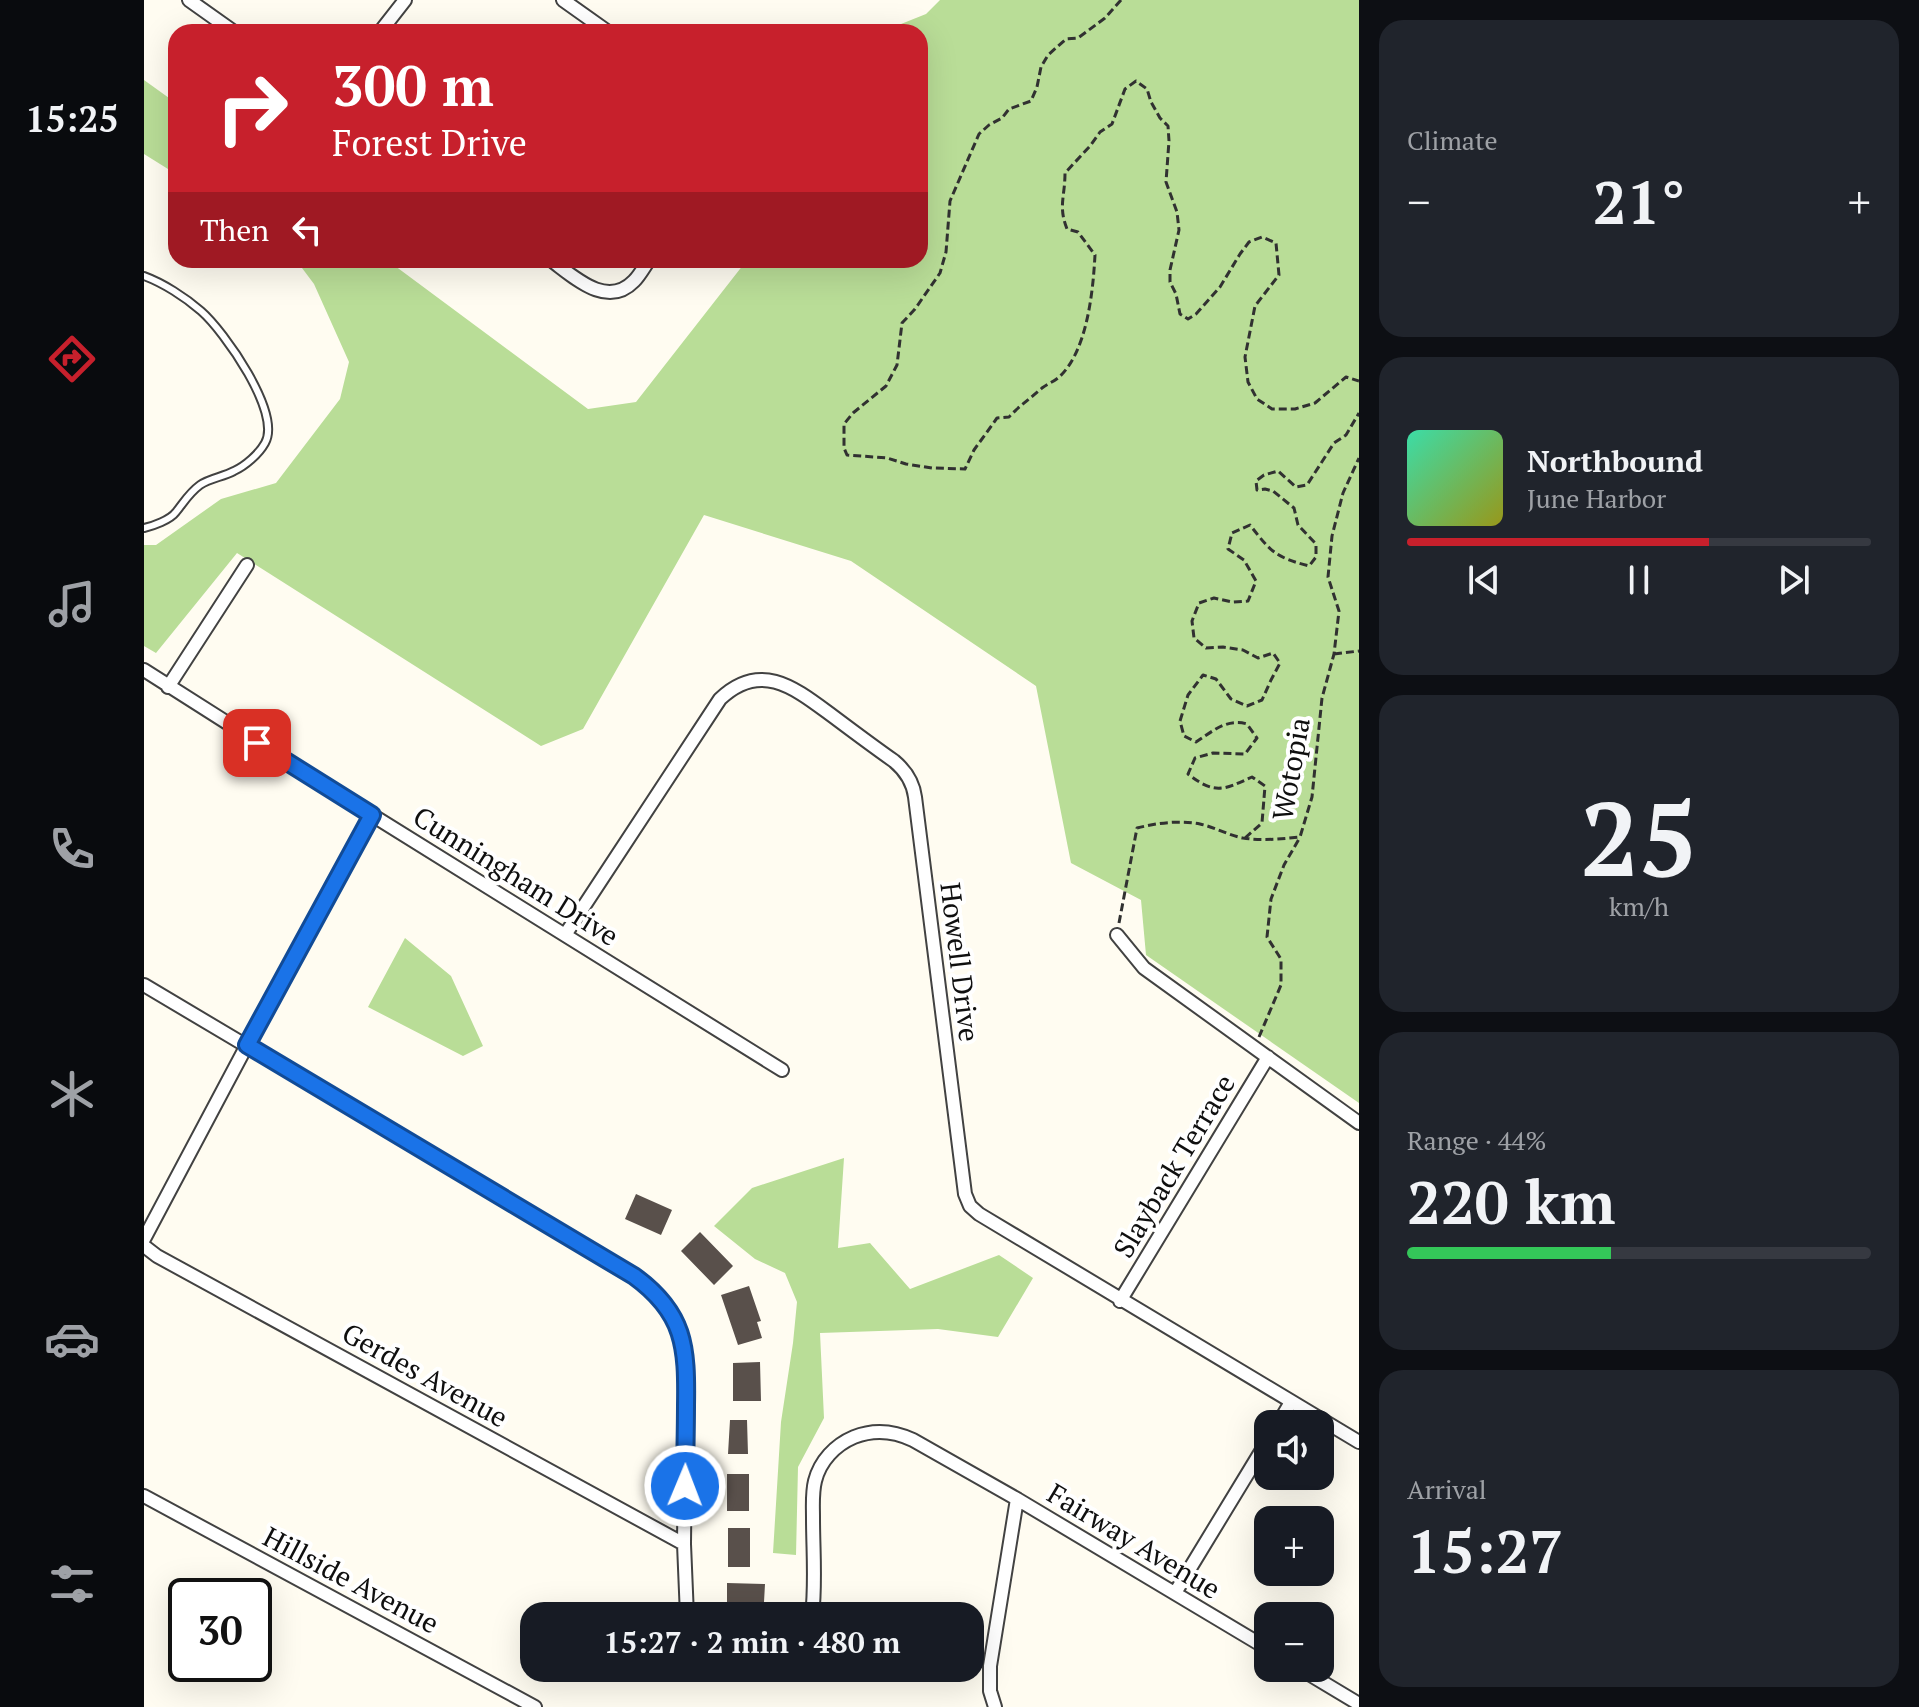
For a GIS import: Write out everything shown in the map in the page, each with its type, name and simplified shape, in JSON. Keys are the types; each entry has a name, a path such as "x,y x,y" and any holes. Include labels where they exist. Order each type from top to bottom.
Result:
{"street":[{"path":"189,0 223,24"},
{"path":"386,24 405,0"},
{"path":"563,0 597,24"},
{"path":"562,268 594,290 605,292 626,287 643,268"},
{"path":"168,687 247,565"},
{"name":"Cunningham Drive","path":"144,670 782,1070"},
{"name":"Howell Drive","path":"565,935 720,699 735,687 753,681 776,681 796,690 900,766 914,790 967,1200 979,1214 1359,1442"},
{"path":"144,1239 372,815"},
{"path":"1117,935 1144,968 1359,1123"},
{"path":"144,985 634,1276 657,1294 674,1318 686,1357 686,1602"},
{"name":"Slayback Terrace","path":"1120,1301 1268,1057"},
{"name":"Gerdes Avenue","path":"144,1246 157,1256 684,1544"},
{"path":"1286,1410 1291,1402"},
{"name":"Fairway Avenue","path":"812,1602 812,1495 818,1472 830,1453 849,1439 882,1431 903,1436 1017,1499 1254,1641"},
{"path":"1175,1593 1254,1463"},
{"name":"Hillside Avenue","path":"144,1496 535,1707"},
{"name":"Fairway Avenue","path":"995,1707 990,1691 990,1666 1017,1499"},
{"path":"1322,1682 1359,1704"}],"lane":[{"path":"144,276 202,312 242,360 267,419 267,441 237,470 204,482 189,493 175,514 144,528"}],"path":[{"path":"1121,0 1105,18 1078,38 1066,39 1048,55 1041,67 1031,101 1009,109 1002,118 979,134 950,201 946,252 940,273 902,323 897,365 886,386 844,424 847,455 887,458 932,468 965,469 974,450 997,418 1009,417 1070,367 1088,311 1095,255 1078,232 1067,229 1060,212 1065,173 1100,132 1112,124 1125,89 1136,81 1147,89 1160,118 1168,126 1166,182 1177,212 1179,230 1170,282 1180,314 1188,319 1196,314 1220,287 1249,242 1262,237 1276,243 1279,275 1255,306 1245,357 1248,382 1257,399 1272,409 1295,409 1315,403 1346,377 1359,381"},
{"name":"Wotopia","path":"1245,838 1262,823 1265,786 1252,777 1225,789 1204,786 1188,774 1195,758 1213,753 1245,754 1257,738 1247,724 1235,721 1196,742 1184,736 1180,721 1188,695 1203,675 1216,679 1231,699 1247,706 1262,700 1280,663 1273,653 1258,658 1243,650 1206,648 1194,638 1192,621 1199,603 1214,598 1232,602 1248,601 1256,581 1244,560 1228,549 1232,533 1250,525 1271,551 1309,566 1316,557 1316,544 1298,525 1294,508 1273,491 1257,490 1256,481 1278,471 1296,487 1307,485 1334,443 1346,435 1359,413"},
{"name":"Wotopia","path":"1117,935 1137,828 1181,822 1245,838 1273,840 1300,837 1312,797 1322,698 1334,654 1339,611 1328,577 1332,536 1343,493 1359,458"},
{"path":"1334,654 1359,651"},
{"path":"1254,1047 1281,985 1281,959 1267,937 1271,899 1284,865 1300,837"}],"green space":[{"path":"940,0 1359,0 1359,1103 1146,955 1141,900 1071,863 1036,686 851,561 704,515 583,729 541,746 237,553 156,653 144,646 144,545 156,545 221,499 276,483 340,399 349,362 314,284 302,268 398,268 588,409 636,402 741,268 928,268 928,24 901,24 926,14"},
{"path":"144,80 168,97 168,169 144,154"},
{"path":"405,938 451,976 483,1046 463,1056 368,1007"},
{"path":"844,1158 838,1248 870,1243 910,1289 999,1255 1033,1278 998,1337 938,1329 820,1333 824,1418 798,1467 796,1555 773,1553 781,1422 797,1302 785,1273 755,1259 714,1226 752,1188"}],"building":[{"path":"636,1194 672,1210 661,1235 625,1219"},
{"path":"700,1232 733,1266 714,1285 681,1251"},
{"path":"749,1286 761,1321 757,1322 762,1338 738,1345 721,1295"},
{"path":"760,1362 761,1401 733,1401 733,1363"},
{"path":"730,1420 747,1420 748,1454 728,1454"},
{"path":"727,1474 749,1474 749,1511 727,1511"},
{"path":"728,1528 750,1528 750,1567 728,1567"},
{"path":"727,1583 765,1584 764,1602 727,1602"}],"route":[{"path":"257,743 372,815 247,1045 634,1276 657,1294 674,1318 686,1357 685,1486"}]}
